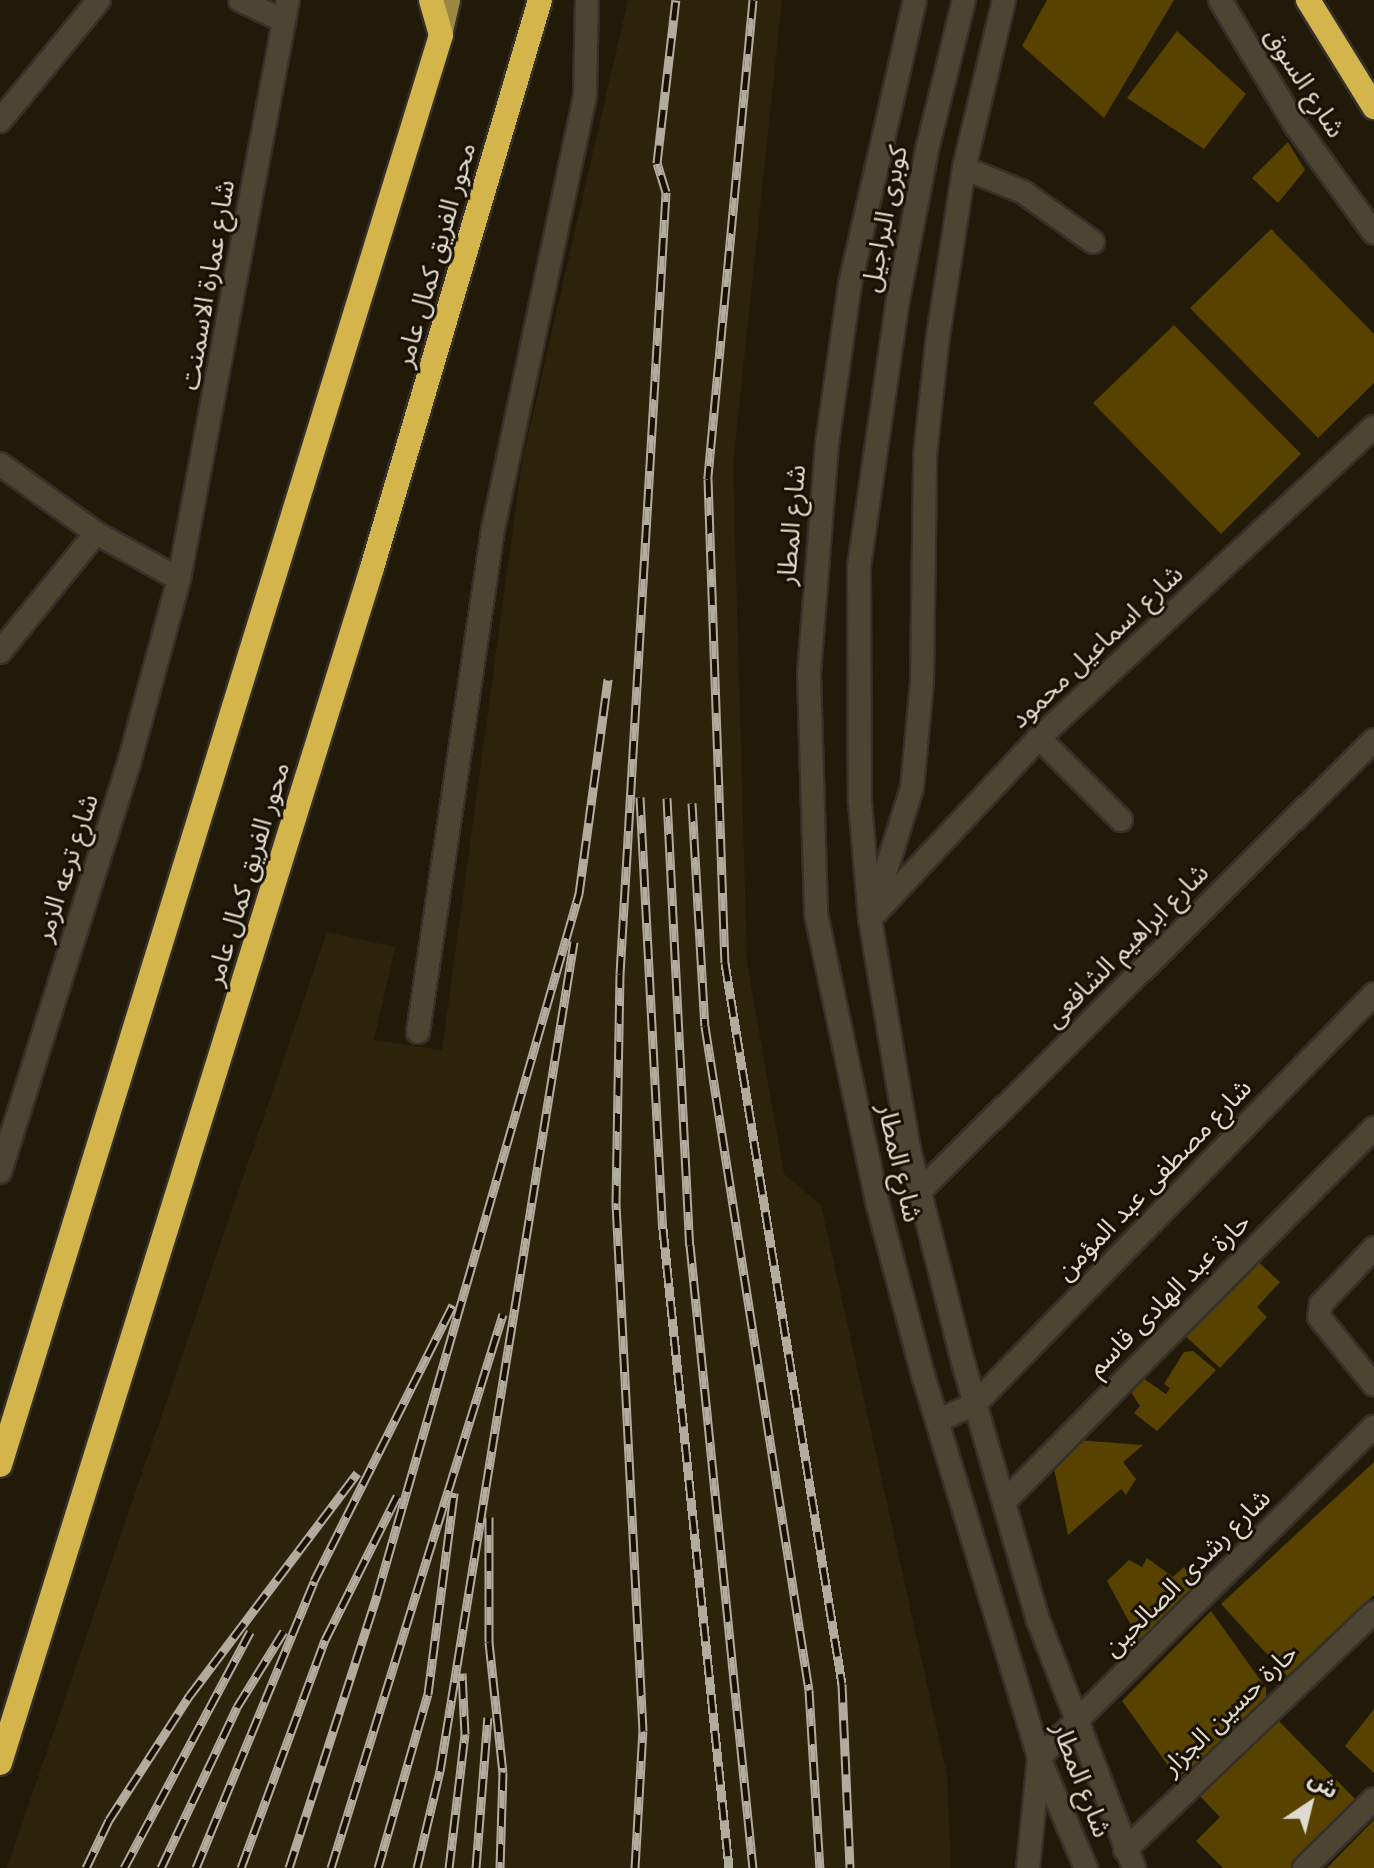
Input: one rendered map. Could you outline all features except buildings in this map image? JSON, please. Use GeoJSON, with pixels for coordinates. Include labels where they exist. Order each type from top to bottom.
{"type":"FeatureCollection","features":[{"type":"Feature","properties":{"kind":"highway"},"geometry":{"type":"LineString","coordinates":[[0,1465],[441,35],[431,0]]}},
{"type":"Feature","properties":{"kind":"highway","name":"محور الفريق كمال عامر"},"geometry":{"type":"LineString","coordinates":[[0,1763],[372,568],[540,0]]}},
{"type":"Feature","properties":{"kind":"highway"},"geometry":{"type":"LineString","coordinates":[[1308,0],[1374,107]]}},
{"type":"Feature","properties":{"kind":"main road"},"geometry":{"type":"LineString","coordinates":[[441,35],[449,0]]}},
{"type":"Feature","properties":{"kind":"street"},"geometry":{"type":"LineString","coordinates":[[0,121],[99,0]]}},
{"type":"Feature","properties":{"kind":"street"},"geometry":{"type":"LineString","coordinates":[[240,0],[286,11]]}},
{"type":"Feature","properties":{"kind":"street"},"geometry":{"type":"LineString","coordinates":[[418,1032],[493,529],[585,95],[587,0]]}},
{"type":"Feature","properties":{"kind":"street","name":"كوبرى البراجيل"},"geometry":{"type":"LineString","coordinates":[[827,444],[850,284],[915,0]]}},
{"type":"Feature","properties":{"kind":"street","name":"كوبرى البراجيل"},"geometry":{"type":"LineString","coordinates":[[874,452],[928,145],[964,0]]}},
{"type":"Feature","properties":{"kind":"street"},"geometry":{"type":"LineString","coordinates":[[870,919],[912,788],[922,682],[925,456],[964,168],[1004,0]]}},
{"type":"Feature","properties":{"kind":"street","name":"شارع السوق"},"geometry":{"type":"LineString","coordinates":[[1220,0],[1296,126],[1374,233]]}},
{"type":"Feature","properties":{"kind":"street","name":"شارع عمارة الاسمنت"},"geometry":{"type":"LineString","coordinates":[[179,579],[286,11]]}},
{"type":"Feature","properties":{"kind":"street"},"geometry":{"type":"LineString","coordinates":[[964,168],[1023,192],[1093,242]]}},
{"type":"Feature","properties":{"kind":"street","name":"شارع اسماعيل محمود"},"geometry":{"type":"LineString","coordinates":[[870,919],[1039,738],[1374,427]]}},
{"type":"Feature","properties":{"kind":"street","name":"شارع المطار"},"geometry":{"type":"LineString","coordinates":[[827,444],[809,674],[816,914],[878,1205],[937,1421],[1039,1758],[1086,1868]]}},
{"type":"Feature","properties":{"kind":"street","name":"شارع المطار"},"geometry":{"type":"LineString","coordinates":[[874,452],[859,566],[857,684],[870,919],[885,1030],[919,1192],[975,1404],[1038,1620],[1130,1859]]}},
{"type":"Feature","properties":{"kind":"street"},"geometry":{"type":"LineString","coordinates":[[0,464],[96,533],[179,579]]}},
{"type":"Feature","properties":{"kind":"street"},"geometry":{"type":"LineString","coordinates":[[0,652],[96,533]]}},
{"type":"Feature","properties":{"kind":"street","name":"شارع ترعه الزمر"},"geometry":{"type":"LineString","coordinates":[[0,1172],[129,763],[179,579]]}},
{"type":"Feature","properties":{"kind":"street"},"geometry":{"type":"LineString","coordinates":[[1039,738],[1121,820]]}},
{"type":"Feature","properties":{"kind":"street","name":"شارع ابراهيم الشافعى"},"geometry":{"type":"LineString","coordinates":[[919,1192],[1374,740]]}},
{"type":"Feature","properties":{"kind":"street","name":"شارع مصطفى عبد المؤمن"},"geometry":{"type":"LineString","coordinates":[[975,1404],[1374,994]]}},
{"type":"Feature","properties":{"kind":"street","name":"حارة عبد الهادى قاسم"},"geometry":{"type":"LineString","coordinates":[[1005,1501],[1374,1128]]}},
{"type":"Feature","properties":{"kind":"street"},"geometry":{"type":"LineString","coordinates":[[1374,1248],[1321,1304],[1319,1317],[1374,1385]]}},
{"type":"Feature","properties":{"kind":"street"},"geometry":{"type":"LineString","coordinates":[[937,1421],[975,1404]]}},
{"type":"Feature","properties":{"kind":"street","name":"شارع رشدى الصالحين"},"geometry":{"type":"LineString","coordinates":[[1039,1758],[1374,1427]]}},
{"type":"Feature","properties":{"kind":"street","name":"حارة حسين الجزار"},"geometry":{"type":"LineString","coordinates":[[1130,1859],[1374,1612]]}},
{"type":"Feature","properties":{"kind":"street"},"geometry":{"type":"LineString","coordinates":[[1028,1868],[1039,1758]]}},
{"type":"Feature","properties":{"kind":"street"},"geometry":{"type":"LineString","coordinates":[[1304,1868],[1374,1799]]}},
{"type":"Feature","properties":{"kind":"shaded area"},"geometry":{"type":"Polygon","coordinates":[[[628,0],[782,0],[733,464],[747,963],[784,1174],[821,1205],[947,1775],[951,1868],[7,1868],[327,932],[395,947],[374,1040],[442,1050],[522,462],[628,0]]]}},
{"type":"Feature","properties":{"kind":"railway"},"geometry":{"type":"LineString","coordinates":[[635,1868],[643,1731],[616,1203],[620,974],[666,192],[657,163],[676,0]]}},
{"type":"Feature","properties":{"kind":"railway"},"geometry":{"type":"LineString","coordinates":[[753,0],[708,479],[725,963],[842,1684],[850,1868]]}},
{"type":"Feature","properties":{"kind":"railway"},"geometry":{"type":"LineString","coordinates":[[289,1868],[377,1595],[579,894],[608,679]]}},
{"type":"Feature","properties":{"kind":"railway"},"geometry":{"type":"LineString","coordinates":[[640,797],[663,1229],[729,1868]]}},
{"type":"Feature","properties":{"kind":"railway"},"geometry":{"type":"LineString","coordinates":[[667,798],[690,1245],[753,1868]]}},
{"type":"Feature","properties":{"kind":"railway"},"geometry":{"type":"LineString","coordinates":[[692,803],[705,1026],[809,1690],[820,1868]]}},
{"type":"Feature","properties":{"kind":"railway"},"geometry":{"type":"LineString","coordinates":[[417,1868],[440,1771],[574,942]]}},
{"type":"Feature","properties":{"kind":"railway"},"geometry":{"type":"LineString","coordinates":[[196,1868],[314,1581],[453,1305]]}},
{"type":"Feature","properties":{"kind":"railway"},"geometry":{"type":"LineString","coordinates":[[331,1868],[503,1314]]}},
{"type":"Feature","properties":{"kind":"railway"},"geometry":{"type":"LineString","coordinates":[[86,1868],[109,1820],[190,1695],[357,1473]]}},
{"type":"Feature","properties":{"kind":"railway"},"geometry":{"type":"LineString","coordinates":[[378,1868],[428,1694],[454,1493]]}},
{"type":"Feature","properties":{"kind":"railway"},"geometry":{"type":"LineString","coordinates":[[241,1868],[325,1640],[397,1496]]}},
{"type":"Feature","properties":{"kind":"railway"},"geometry":{"type":"LineString","coordinates":[[489,1517],[489,1642],[503,1772],[500,1868]]}},
{"type":"Feature","properties":{"kind":"railway"},"geometry":{"type":"LineString","coordinates":[[161,1868],[237,1707],[284,1631]]}},
{"type":"Feature","properties":{"kind":"railway"},"geometry":{"type":"LineString","coordinates":[[124,1868],[250,1632]]}},
{"type":"Feature","properties":{"kind":"railway"},"geometry":{"type":"LineString","coordinates":[[449,1868],[465,1734],[462,1673]]}},
{"type":"Feature","properties":{"kind":"railway"},"geometry":{"type":"LineString","coordinates":[[476,1868],[488,1717]]}}]}
